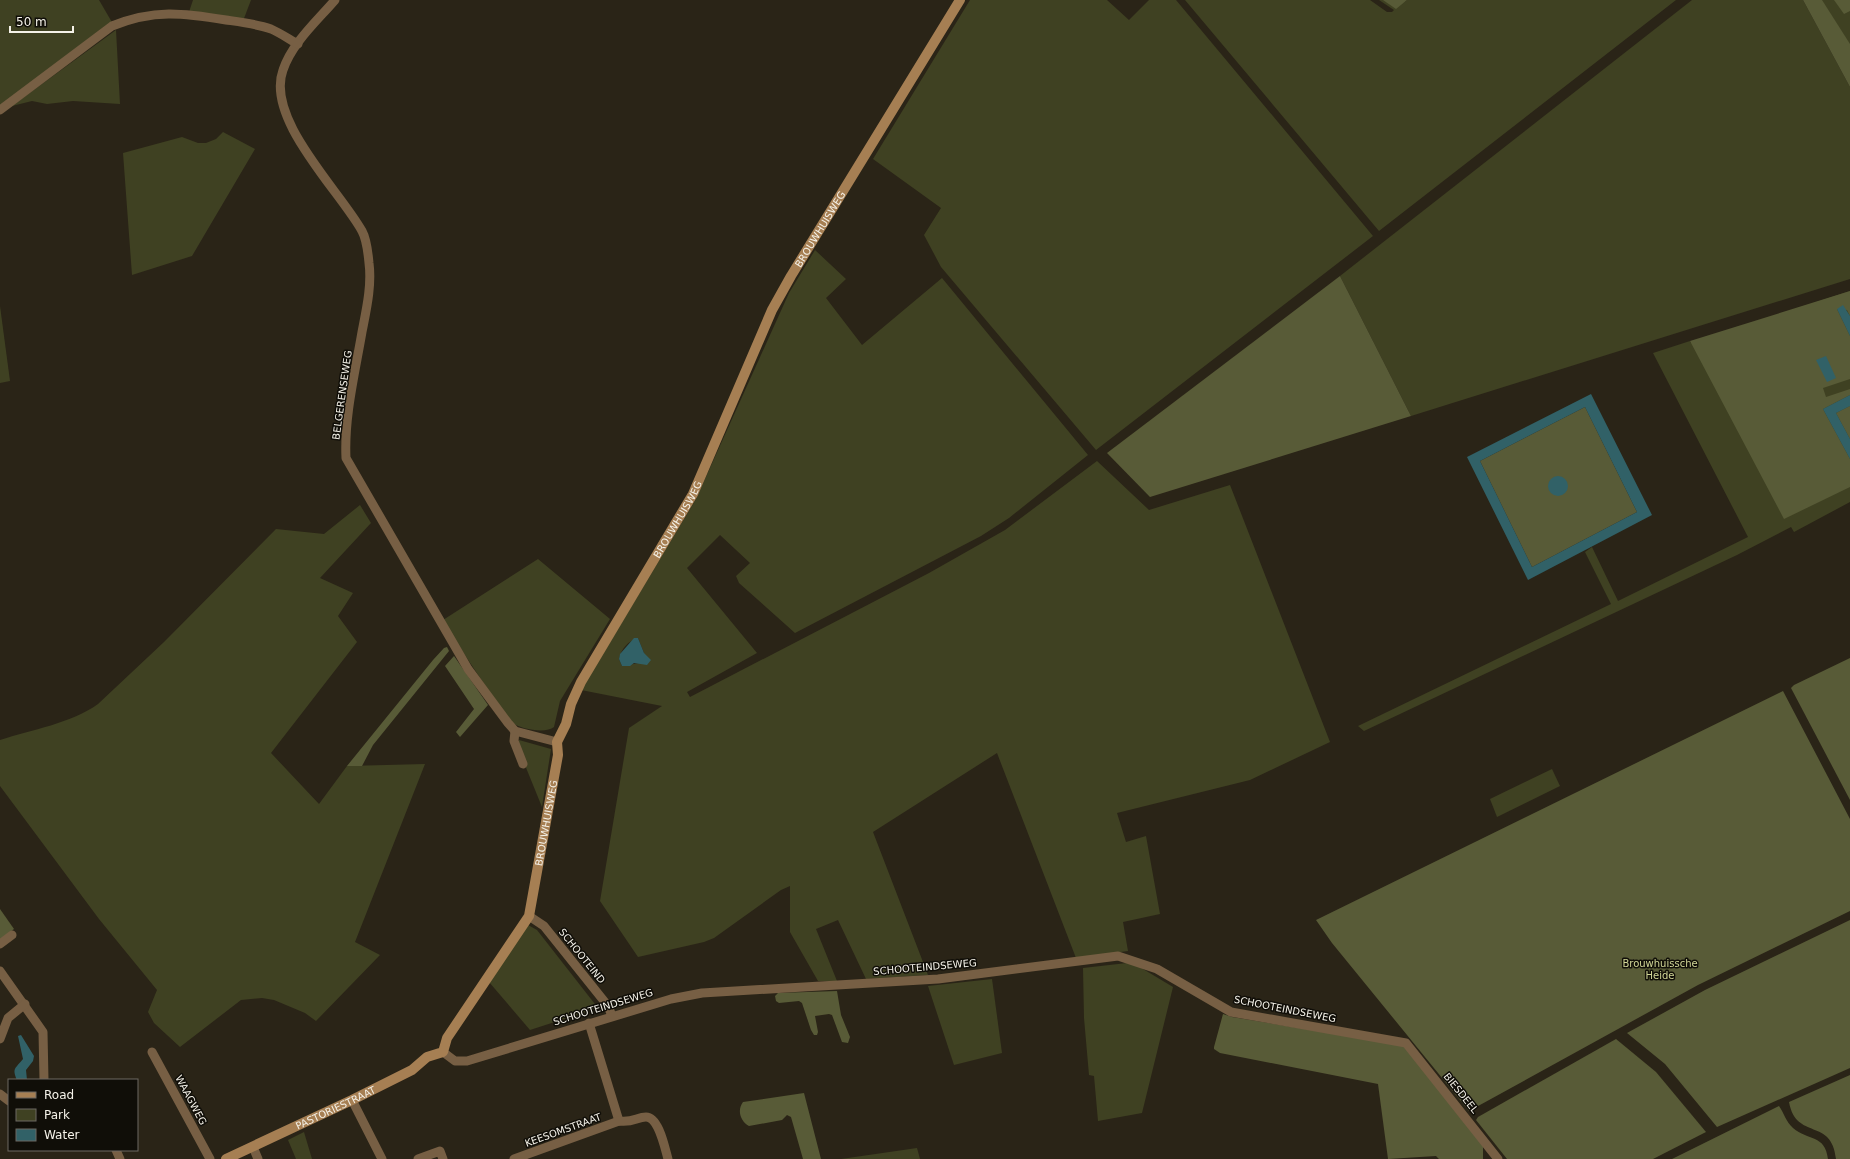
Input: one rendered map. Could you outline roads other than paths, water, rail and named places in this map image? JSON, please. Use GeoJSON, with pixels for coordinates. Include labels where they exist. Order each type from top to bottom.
{"type":"FeatureCollection","features":[{"type":"Feature","properties":{"kind":"street","name":"BELGERENSEWEG"},"geometry":{"type":"LineString","coordinates":[[335,0],[298,44],[282,71],[280,83],[281,97],[285,110],[299,140],[319,173],[354,218],[363,233],[370,266],[367,310],[354,378],[345,442],[346,458],[468,669],[515,731],[514,741],[523,764]]}},
{"type":"Feature","properties":{"kind":"street","name":"BROUWHUISWEG"},"geometry":{"type":"LineString","coordinates":[[443,1052],[447,1038],[529,916],[558,755],[557,742],[566,724],[571,704],[581,682],[693,494],[772,310],[807,247],[960,0]]}},
{"type":"Feature","properties":{"kind":"street"},"geometry":{"type":"LineString","coordinates":[[0,110],[112,26],[126,20],[168,13],[195,15],[239,22],[271,30],[298,44]]}},
{"type":"Feature","properties":{"kind":"street"},"geometry":{"type":"LineString","coordinates":[[515,731],[557,742]]}},
{"type":"Feature","properties":{"kind":"street","name":"SCHOOTEIND"},"geometry":{"type":"LineString","coordinates":[[529,916],[544,926],[608,1006],[612,1016]]}},
{"type":"Feature","properties":{"kind":"street"},"geometry":{"type":"LineString","coordinates":[[0,944],[12,935]]}},
{"type":"Feature","properties":{"kind":"street","name":"SCHOOTEINDSEWEG"},"geometry":{"type":"LineString","coordinates":[[443,1052],[456,1061],[466,1061],[671,998],[702,993],[938,979],[1118,956],[1157,969],[1231,1012],[1406,1043]]}},
{"type":"Feature","properties":{"kind":"street"},"geometry":{"type":"LineString","coordinates":[[0,971],[44,1032],[44,1079]]}},
{"type":"Feature","properties":{"kind":"street"},"geometry":{"type":"LineString","coordinates":[[0,1039],[8,1018],[25,1004]]}},
{"type":"Feature","properties":{"kind":"street"},"geometry":{"type":"LineString","coordinates":[[589,1023],[619,1122]]}},
{"type":"Feature","properties":{"kind":"street","name":"BIESDEEL"},"geometry":{"type":"LineString","coordinates":[[1406,1043],[1469,1121],[1490,1155],[1498,1159]]}},
{"type":"Feature","properties":{"kind":"street","name":"WAAGWEG"},"geometry":{"type":"LineString","coordinates":[[152,1052],[210,1159]]}},
{"type":"Feature","properties":{"kind":"street","name":"PASTORIESTRAAT"},"geometry":{"type":"LineString","coordinates":[[226,1159],[352,1100],[412,1070],[427,1057],[443,1052]]}},
{"type":"Feature","properties":{"kind":"street"},"geometry":{"type":"LineString","coordinates":[[352,1100],[382,1159]]}},
{"type":"Feature","properties":{"kind":"street","name":"KEESOMSTRAAT"},"geometry":{"type":"LineString","coordinates":[[514,1159],[619,1122],[629,1122],[646,1117],[652,1118],[657,1124],[668,1159]]}},
{"type":"Feature","properties":{"kind":"street"},"geometry":{"type":"LineString","coordinates":[[253,1147],[258,1159]]}},
{"type":"Feature","properties":{"kind":"street"},"geometry":{"type":"LineString","coordinates":[[418,1159],[440,1151],[443,1159]]}},
{"type":"Feature","properties":{"kind":"water"},"geometry":{"type":"Polygon","coordinates":[[[1843,305],[1850,316],[1850,336],[1837,309],[1843,305]]]}},
{"type":"Feature","properties":{"kind":"water"},"geometry":{"type":"Polygon","coordinates":[[[1826,356],[1836,378],[1827,382],[1816,360],[1826,356]]]}},
{"type":"Feature","properties":{"kind":"water"},"geometry":{"type":"Polygon","coordinates":[[[1591,394],[1652,515],[1528,580],[1467,457],[1591,394]],[[1585,407],[1480,461],[1532,567],[1637,512],[1585,407]]]}},
{"type":"Feature","properties":{"kind":"water"},"geometry":{"type":"Polygon","coordinates":[[[1850,395],[1850,406],[1836,413],[1850,439],[1850,459],[1823,409],[1850,395]]]}},
{"type":"Feature","properties":{"kind":"water"},"geometry":{"type":"Polygon","coordinates":[[[1558,476],[1565,479],[1568,486],[1565,493],[1558,496],[1551,493],[1548,486],[1551,479],[1558,476]]]}},
{"type":"Feature","properties":{"kind":"water"},"geometry":{"type":"Polygon","coordinates":[[[634,638],[638,638],[644,653],[651,660],[647,665],[634,663],[630,666],[622,666],[619,659],[620,654],[634,638]]]}},
{"type":"Feature","properties":{"kind":"water"},"geometry":{"type":"Polygon","coordinates":[[[21,1035],[34,1056],[33,1061],[26,1070],[27,1079],[17,1079],[15,1073],[15,1069],[23,1059],[18,1036],[21,1035]]]}},
{"type":"Feature","properties":{"kind":"park label","name":"Brouwhuissche Heide"},"geometry":{"type":"Point","coordinates":[1660,968]}}]}
